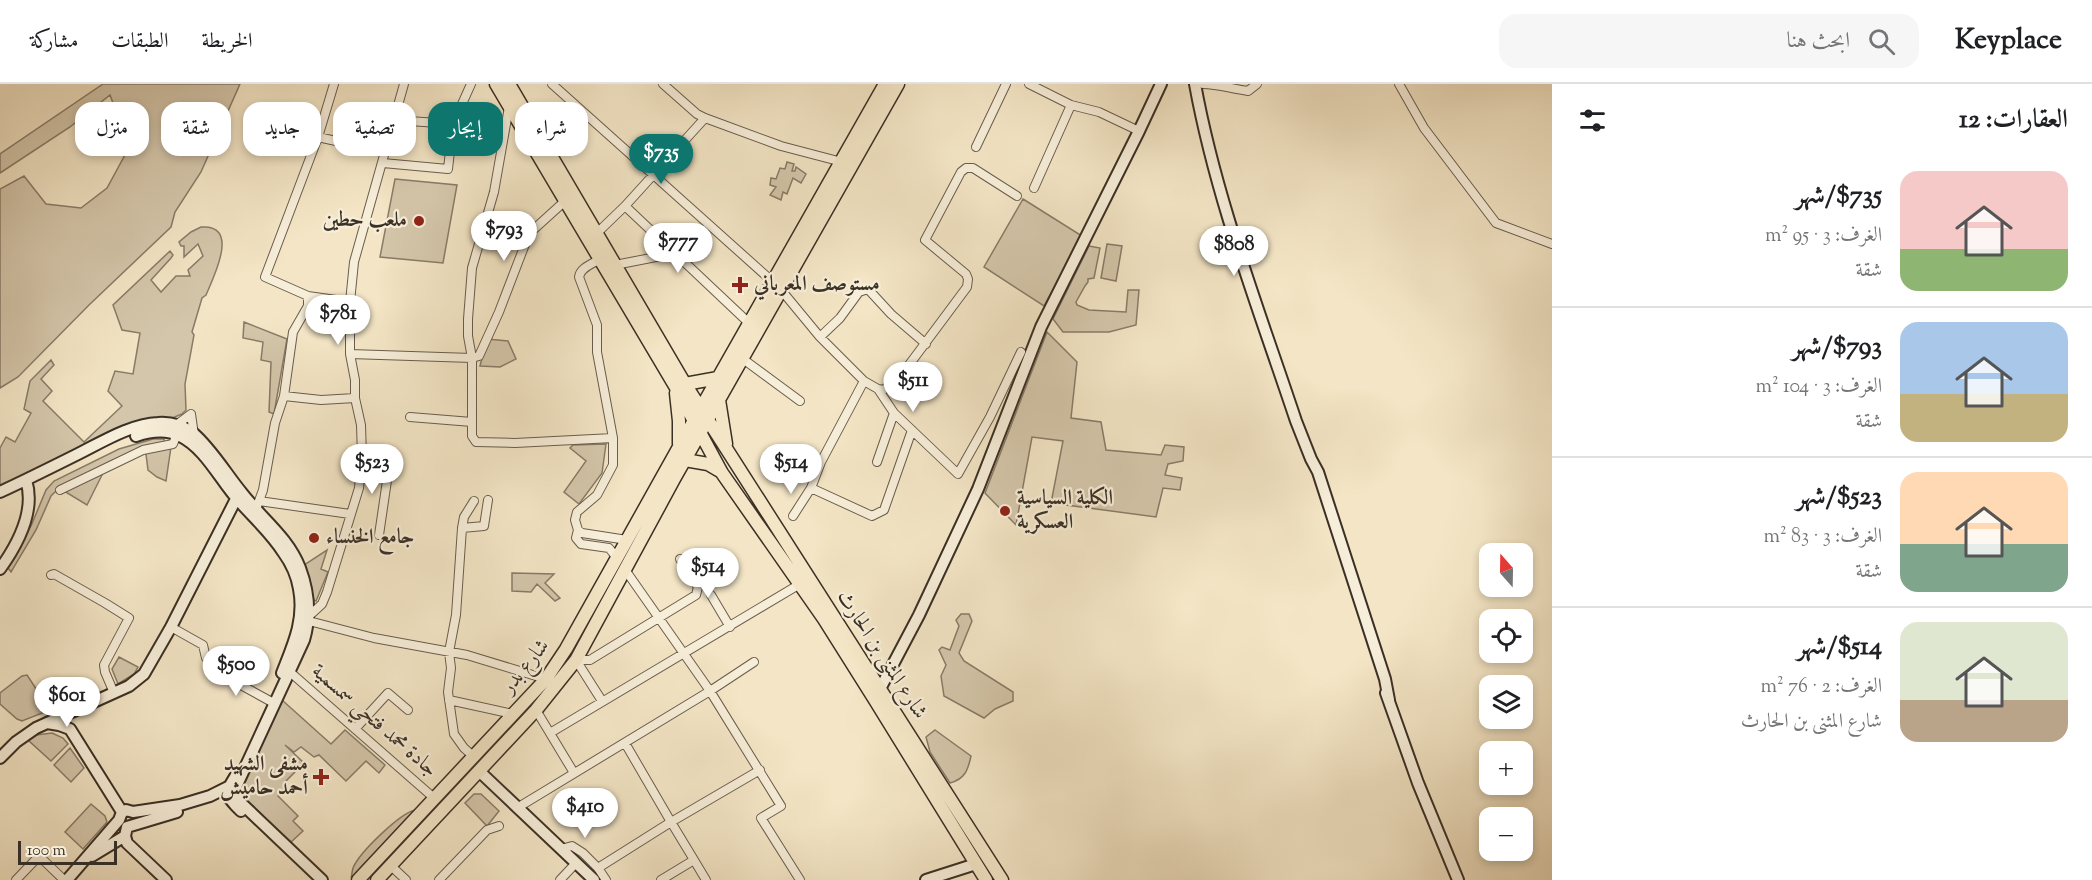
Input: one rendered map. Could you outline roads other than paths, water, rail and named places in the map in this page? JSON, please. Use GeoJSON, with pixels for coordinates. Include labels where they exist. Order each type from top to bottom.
{"type":"FeatureCollection","features":[{"type":"Feature","properties":{"kind":"main road"},"geometry":{"type":"LineString","coordinates":[[496,84],[600,259],[680,385]]}},
{"type":"Feature","properties":{"kind":"main road"},"geometry":{"type":"LineString","coordinates":[[509,84],[597,233],[680,385],[679,447]]}},
{"type":"Feature","properties":{"kind":"main road"},"geometry":{"type":"LineString","coordinates":[[705,415],[719,400],[743,359],[842,162],[885,84]]}},
{"type":"Feature","properties":{"kind":"main road"},"geometry":{"type":"LineString","coordinates":[[705,415],[718,378],[750,324],[778,287],[898,84]]}},
{"type":"Feature","properties":{"kind":"main road"},"geometry":{"type":"LineString","coordinates":[[880,689],[919,615],[978,489],[1041,327],[1161,84]]}},
{"type":"Feature","properties":{"kind":"main road"},"geometry":{"type":"LineString","coordinates":[[1195,84],[1203,130],[1218,183],[1296,421],[1318,472],[1385,679],[1389,699],[1418,783],[1458,880]]}},
{"type":"Feature","properties":{"kind":"main road"},"geometry":{"type":"LineString","coordinates":[[680,385],[718,378]]}},
{"type":"Feature","properties":{"kind":"main road","name":"شارع المثنى بن الحارث"},"geometry":{"type":"LineString","coordinates":[[680,385],[705,415],[1002,880]]}},
{"type":"Feature","properties":{"kind":"main road","name":"شارع المثنى بن الحارث"},"geometry":{"type":"LineString","coordinates":[[680,385],[700,434],[722,473],[801,584],[875,699],[986,880]]}},
{"type":"Feature","properties":{"kind":"main road"},"geometry":{"type":"LineString","coordinates":[[719,400],[727,451]]}},
{"type":"Feature","properties":{"kind":"main road","name":"شارع بدر"},"geometry":{"type":"LineString","coordinates":[[376,880],[536,710],[576,660],[626,571],[670,476],[679,447],[694,421],[705,415]]}},
{"type":"Feature","properties":{"kind":"main road","name":"شارع بدر"},"geometry":{"type":"LineString","coordinates":[[358,880],[546,679],[566,649],[627,540],[670,476],[685,460],[700,434],[705,415]]}},
{"type":"Feature","properties":{"kind":"main road"},"geometry":{"type":"LineString","coordinates":[[0,499],[27,484],[130,437],[154,431],[175,431],[192,438],[284,552],[295,574],[299,589],[301,609],[299,628],[238,771],[232,793]]}},
{"type":"Feature","properties":{"kind":"main road"},"geometry":{"type":"LineString","coordinates":[[685,460],[708,464],[722,473]]}},
{"type":"Feature","properties":{"kind":"main road"},"geometry":{"type":"LineString","coordinates":[[0,492],[27,484]]}},
{"type":"Feature","properties":{"kind":"main road"},"geometry":{"type":"LineString","coordinates":[[0,569],[23,530],[28,502],[27,484]]}},
{"type":"Feature","properties":{"kind":"main road"},"geometry":{"type":"LineString","coordinates":[[66,880],[126,822],[218,800],[232,793],[290,672],[304,640],[309,619],[306,588],[297,560],[281,535],[257,505],[240,497]]}},
{"type":"Feature","properties":{"kind":"main road"},"geometry":{"type":"LineString","coordinates":[[0,758],[22,738],[47,723],[114,693],[134,682],[147,670],[240,497]]}},
{"type":"Feature","properties":{"kind":"main road"},"geometry":{"type":"LineString","coordinates":[[70,729],[71,719],[77,709]]}},
{"type":"Feature","properties":{"kind":"main road"},"geometry":{"type":"LineString","coordinates":[[47,723],[59,724],[70,729],[126,822],[129,845],[166,880]]}},
{"type":"Feature","properties":{"kind":"main road"},"geometry":{"type":"LineString","coordinates":[[479,771],[594,880]]}},
{"type":"Feature","properties":{"kind":"main road"},"geometry":{"type":"LineString","coordinates":[[232,793],[315,880]]}},
{"type":"Feature","properties":{"kind":"main road"},"geometry":{"type":"LineString","coordinates":[[232,793],[322,880]]}},
{"type":"Feature","properties":{"kind":"main road"},"geometry":{"type":"LineString","coordinates":[[84,861],[126,822]]}},
{"type":"Feature","properties":{"kind":"main road"},"geometry":{"type":"LineString","coordinates":[[932,879],[976,864]]}},
{"type":"Feature","properties":{"kind":"street"},"geometry":{"type":"LineString","coordinates":[[321,127],[334,84]]}},
{"type":"Feature","properties":{"kind":"street"},"geometry":{"type":"LineString","coordinates":[[399,102],[404,84]]}},
{"type":"Feature","properties":{"kind":"street"},"geometry":{"type":"LineString","coordinates":[[463,102],[471,84]]}},
{"type":"Feature","properties":{"kind":"street"},"geometry":{"type":"LineString","coordinates":[[552,84],[778,287],[820,337],[864,381],[878,389],[883,390],[897,381],[969,283],[966,274],[925,240],[961,172],[966,168],[973,168],[1017,196]]}},
{"type":"Feature","properties":{"kind":"street"},"geometry":{"type":"LineString","coordinates":[[663,84],[697,114],[705,118],[781,146],[842,162]]}},
{"type":"Feature","properties":{"kind":"street"},"geometry":{"type":"LineString","coordinates":[[976,147],[1006,84]]}},
{"type":"Feature","properties":{"kind":"street"},"geometry":{"type":"LineString","coordinates":[[1029,84],[1071,105],[1099,112],[1139,131]]}},
{"type":"Feature","properties":{"kind":"street"},"geometry":{"type":"LineString","coordinates":[[1203,84],[1218,84],[1229,89],[1248,91],[1257,84]]}},
{"type":"Feature","properties":{"kind":"street"},"geometry":{"type":"LineString","coordinates":[[1399,84],[1424,128],[1496,223],[1552,244]]}},
{"type":"Feature","properties":{"kind":"street"},"geometry":{"type":"LineString","coordinates":[[1034,188],[1071,105]]}},
{"type":"Feature","properties":{"kind":"street"},"geometry":{"type":"LineString","coordinates":[[509,106],[494,192],[472,267],[468,319],[472,358],[472,436],[476,442],[515,443],[613,438]]}},
{"type":"Feature","properties":{"kind":"street"},"geometry":{"type":"LineString","coordinates":[[597,233],[625,206],[705,118]]}},
{"type":"Feature","properties":{"kind":"street"},"geometry":{"type":"LineString","coordinates":[[311,156],[265,277],[308,296],[350,302]]}},
{"type":"Feature","properties":{"kind":"street"},"geometry":{"type":"LineString","coordinates":[[385,156],[354,262],[350,302],[350,354],[361,425],[362,457],[359,488],[327,592],[322,604],[309,619],[374,639],[467,655],[546,679]]}},
{"type":"Feature","properties":{"kind":"street"},"geometry":{"type":"LineString","coordinates":[[382,163],[448,169],[449,156]]}},
{"type":"Feature","properties":{"kind":"street"},"geometry":{"type":"LineString","coordinates":[[350,354],[472,358],[479,356],[499,312],[527,239],[532,230],[565,201]]}},
{"type":"Feature","properties":{"kind":"street"},"geometry":{"type":"LineString","coordinates":[[625,206],[750,324]]}},
{"type":"Feature","properties":{"kind":"street"},"geometry":{"type":"LineString","coordinates":[[615,265],[661,256],[672,250]]}},
{"type":"Feature","properties":{"kind":"street"},"geometry":{"type":"LineString","coordinates":[[600,259],[583,269],[579,277],[597,326],[597,352],[613,438],[613,465],[597,495],[577,512],[576,538],[581,544],[609,548],[617,558]]}},
{"type":"Feature","properties":{"kind":"street"},"geometry":{"type":"LineString","coordinates":[[820,337],[840,318],[859,292],[868,289],[891,314],[926,344]]}},
{"type":"Feature","properties":{"kind":"street"},"geometry":{"type":"LineString","coordinates":[[308,296],[308,306],[293,332],[284,396],[275,423],[257,505],[350,514]]}},
{"type":"Feature","properties":{"kind":"street"},"geometry":{"type":"LineString","coordinates":[[878,389],[894,412],[958,474],[990,417],[1021,351]]}},
{"type":"Feature","properties":{"kind":"street"},"geometry":{"type":"LineString","coordinates":[[743,359],[800,401]]}},
{"type":"Feature","properties":{"kind":"street"},"geometry":{"type":"LineString","coordinates":[[792,516],[811,488],[821,462],[864,381]]}},
{"type":"Feature","properties":{"kind":"street"},"geometry":{"type":"LineString","coordinates":[[284,396],[321,400],[355,398]]}},
{"type":"Feature","properties":{"kind":"street"},"geometry":{"type":"LineString","coordinates":[[877,462],[894,412]]}},
{"type":"Feature","properties":{"kind":"street"},"geometry":{"type":"LineString","coordinates":[[60,490],[143,450],[173,444],[175,431],[191,414],[192,438]]}},
{"type":"Feature","properties":{"kind":"street"},"geometry":{"type":"LineString","coordinates":[[410,417],[472,422]]}},
{"type":"Feature","properties":{"kind":"street"},"geometry":{"type":"LineString","coordinates":[[811,488],[872,516],[884,510],[912,430]]}},
{"type":"Feature","properties":{"kind":"street"},"geometry":{"type":"LineString","coordinates":[[362,457],[383,459],[387,461],[389,467],[379,535]]}},
{"type":"Feature","properties":{"kind":"street"},"geometry":{"type":"LineString","coordinates":[[462,528],[484,526],[488,500]]}},
{"type":"Feature","properties":{"kind":"street"},"geometry":{"type":"LineString","coordinates":[[473,756],[454,734],[448,686],[451,668],[449,652],[456,615],[462,528],[464,517],[474,501]]}},
{"type":"Feature","properties":{"kind":"street"},"geometry":{"type":"LineString","coordinates":[[578,530],[582,533],[627,540]]}},
{"type":"Feature","properties":{"kind":"street"},"geometry":{"type":"LineString","coordinates":[[576,660],[590,660],[696,595],[698,587],[680,559]]}},
{"type":"Feature","properties":{"kind":"street"},"geometry":{"type":"LineString","coordinates":[[626,571],[710,691],[781,806],[761,818],[800,880]]}},
{"type":"Feature","properties":{"kind":"street"},"geometry":{"type":"LineString","coordinates":[[51,575],[54,574],[129,618],[104,665],[114,693]]}},
{"type":"Feature","properties":{"kind":"street"},"geometry":{"type":"LineString","coordinates":[[550,733],[801,584]]}},
{"type":"Feature","properties":{"kind":"street"},"geometry":{"type":"LineString","coordinates":[[711,595],[730,627]]}},
{"type":"Feature","properties":{"kind":"street"},"geometry":{"type":"LineString","coordinates":[[171,627],[203,645],[206,658],[227,670],[231,680],[270,700]]}},
{"type":"Feature","properties":{"kind":"street"},"geometry":{"type":"LineString","coordinates":[[576,660],[602,701]]}},
{"type":"Feature","properties":{"kind":"street"},"geometry":{"type":"LineString","coordinates":[[517,808],[754,662]]}},
{"type":"Feature","properties":{"kind":"street","name":"جادة محمد فتحي سمسمية"},"geometry":{"type":"LineString","coordinates":[[290,672],[434,798]]}},
{"type":"Feature","properties":{"kind":"street"},"geometry":{"type":"LineString","coordinates":[[355,729],[388,693],[408,710]]}},
{"type":"Feature","properties":{"kind":"street"},"geometry":{"type":"LineString","coordinates":[[449,700],[513,714]]}},
{"type":"Feature","properties":{"kind":"street"},"geometry":{"type":"LineString","coordinates":[[536,710],[574,773]]}},
{"type":"Feature","properties":{"kind":"street"},"geometry":{"type":"LineString","coordinates":[[625,743],[706,880]]}},
{"type":"Feature","properties":{"kind":"street"},"geometry":{"type":"LineString","coordinates":[[598,868],[759,770]]}},
{"type":"Feature","properties":{"kind":"street"},"geometry":{"type":"LineString","coordinates":[[439,880],[487,830],[500,826]]}},
{"type":"Feature","properties":{"kind":"street"},"geometry":{"type":"LineString","coordinates":[[561,849],[572,846],[583,853],[606,880]]}},
{"type":"Feature","properties":{"kind":"street"},"geometry":{"type":"LineString","coordinates":[[16,880],[39,856],[66,880]]}},
{"type":"Feature","properties":{"kind":"street"},"geometry":{"type":"LineString","coordinates":[[661,880],[694,860]]}},
{"type":"Feature","properties":{"kind":"street"},"geometry":{"type":"LineString","coordinates":[[560,880],[576,863]]}},
{"type":"Feature","properties":{"kind":"street"},"geometry":{"type":"LineString","coordinates":[[390,865],[406,880]]}},
{"type":"Feature","properties":{"kind":"place","name":"ملعب حطين"},"geometry":{"type":"Point","coordinates":[419,221]}},
{"type":"Feature","properties":{"kind":"place","name":"مستوصف المعرباني"},"geometry":{"type":"Point","coordinates":[740,285]}},
{"type":"Feature","properties":{"kind":"place","name":"الكلية السياسية العسكرية"},"geometry":{"type":"Point","coordinates":[1005,511]}},
{"type":"Feature","properties":{"kind":"place","name":"جامع الخنساء"},"geometry":{"type":"Point","coordinates":[314,538]}},
{"type":"Feature","properties":{"kind":"place","name":"مشفى الشهيد أحمد حاميش"},"geometry":{"type":"Point","coordinates":[321,777]}}]}
